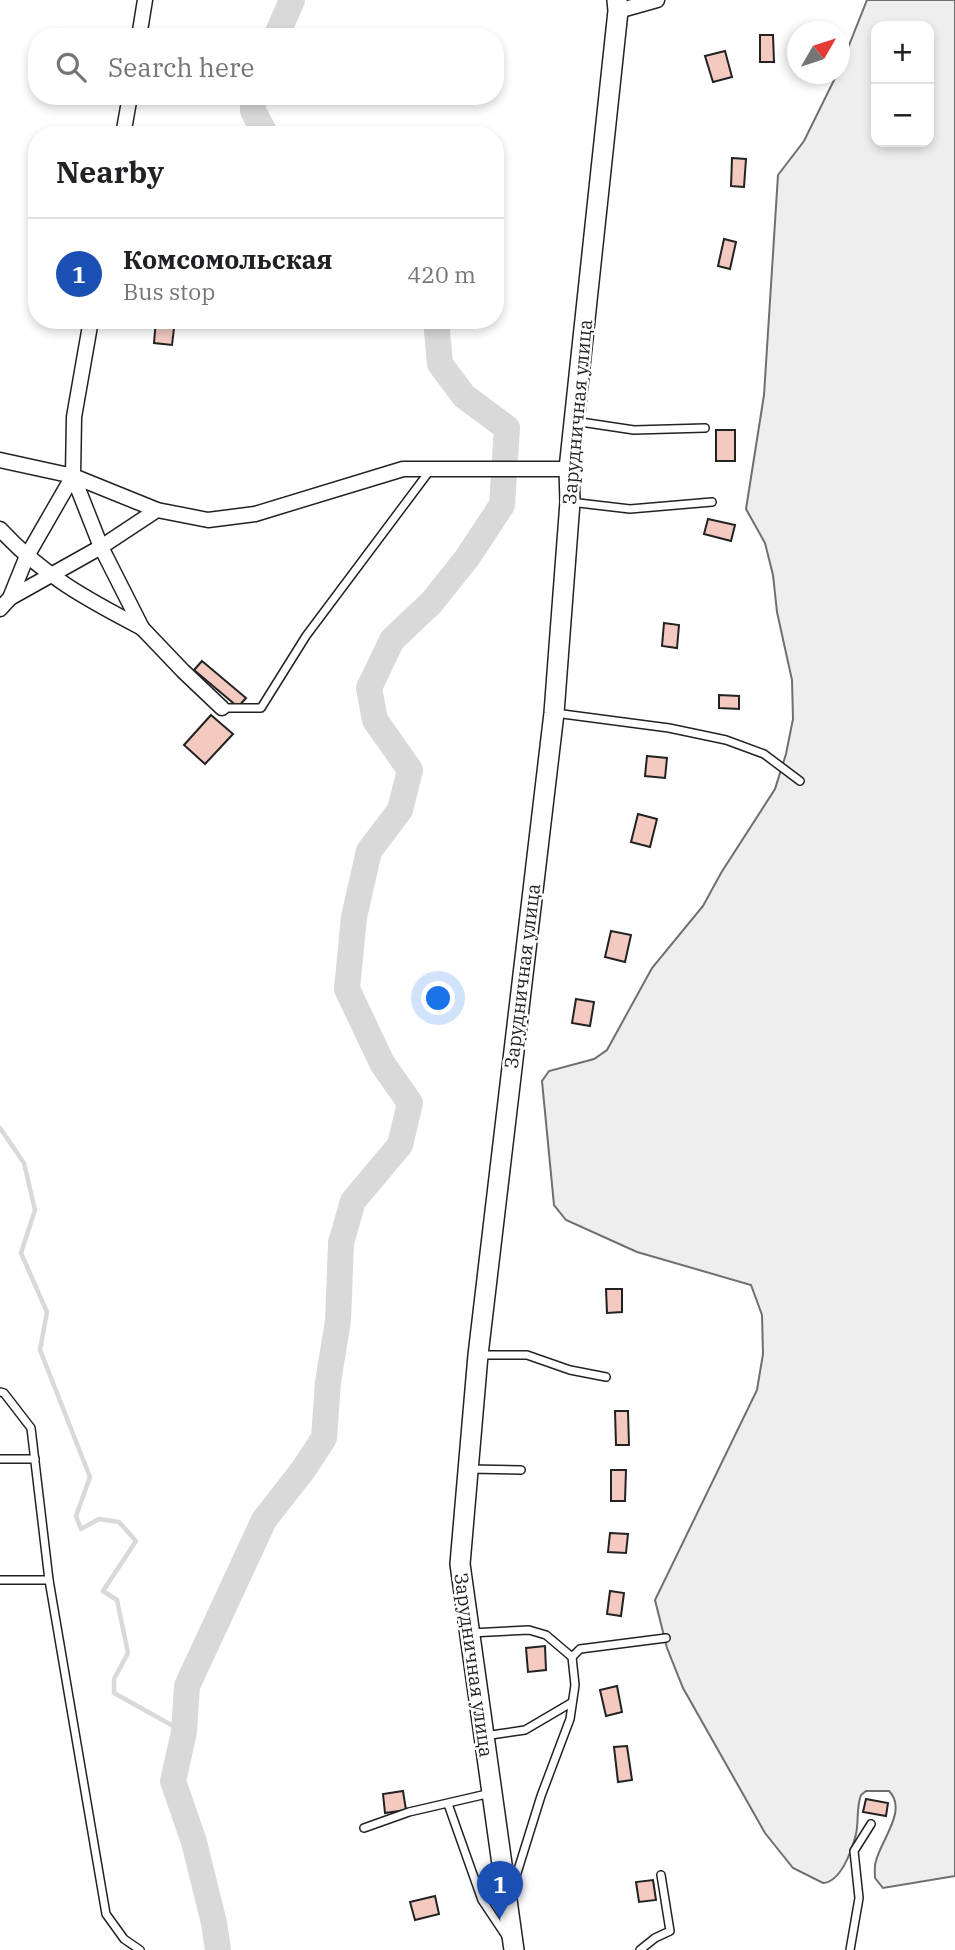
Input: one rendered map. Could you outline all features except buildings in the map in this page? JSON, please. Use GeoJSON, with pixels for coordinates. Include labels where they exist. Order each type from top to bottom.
{"type":"FeatureCollection","features":[{"type":"Feature","properties":{"kind":"street"},"geometry":{"type":"LineString","coordinates":[[140,28],[145,0]]}},
{"type":"Feature","properties":{"kind":"street"},"geometry":{"type":"LineString","coordinates":[[617,6],[657,0]]}},
{"type":"Feature","properties":{"kind":"street","name":"Зарудничная улица"},"geometry":{"type":"LineString","coordinates":[[513,1948],[460,1564],[478,1355],[554,713],[570,502],[569,468],[617,6]]}},
{"type":"Feature","properties":{"kind":"street"},"geometry":{"type":"LineString","coordinates":[[125,126],[128,105]]}},
{"type":"Feature","properties":{"kind":"street"},"geometry":{"type":"LineString","coordinates":[[89,329],[74,417],[73,476],[101,547],[142,628]]}},
{"type":"Feature","properties":{"kind":"street"},"geometry":{"type":"LineString","coordinates":[[0,460],[73,476],[157,510],[208,520],[254,514],[403,469],[569,468]]}},
{"type":"Feature","properties":{"kind":"street"},"geometry":{"type":"LineString","coordinates":[[5,604],[27,556],[73,476]]}},
{"type":"Feature","properties":{"kind":"street"},"geometry":{"type":"LineString","coordinates":[[5,604],[157,510]]}},
{"type":"Feature","properties":{"kind":"street"},"geometry":{"type":"LineString","coordinates":[[0,529],[50,576],[142,628],[222,708]]}},
{"type":"Feature","properties":{"kind":"lane"},"geometry":{"type":"LineString","coordinates":[[574,420],[634,430],[705,428]]}},
{"type":"Feature","properties":{"kind":"lane"},"geometry":{"type":"LineString","coordinates":[[222,708],[261,708],[306,636],[431,469]]}},
{"type":"Feature","properties":{"kind":"lane"},"geometry":{"type":"LineString","coordinates":[[570,502],[630,509],[712,502]]}},
{"type":"Feature","properties":{"kind":"lane"},"geometry":{"type":"LineString","coordinates":[[554,713],[669,728],[726,740],[764,754],[800,781]]}},
{"type":"Feature","properties":{"kind":"lane"},"geometry":{"type":"LineString","coordinates":[[478,1355],[527,1355],[569,1370],[606,1377]]}},
{"type":"Feature","properties":{"kind":"lane"},"geometry":{"type":"LineString","coordinates":[[0,1392],[4,1393],[31,1428],[49,1580],[106,1914],[124,1938],[140,1950]]}},
{"type":"Feature","properties":{"kind":"lane"},"geometry":{"type":"LineString","coordinates":[[0,1459],[35,1459]]}},
{"type":"Feature","properties":{"kind":"lane"},"geometry":{"type":"LineString","coordinates":[[468,1469],[521,1470]]}},
{"type":"Feature","properties":{"kind":"lane"},"geometry":{"type":"LineString","coordinates":[[0,1580],[49,1580]]}},
{"type":"Feature","properties":{"kind":"lane"},"geometry":{"type":"LineString","coordinates":[[470,1633],[529,1630],[547,1635],[572,1657],[575,1685],[570,1720],[541,1796],[507,1905]]}},
{"type":"Feature","properties":{"kind":"lane"},"geometry":{"type":"LineString","coordinates":[[572,1657],[580,1650],[666,1638]]}},
{"type":"Feature","properties":{"kind":"lane"},"geometry":{"type":"LineString","coordinates":[[484,1736],[525,1730],[571,1703]]}},
{"type":"Feature","properties":{"kind":"lane"},"geometry":{"type":"LineString","coordinates":[[364,1828],[409,1812],[491,1793]]}},
{"type":"Feature","properties":{"kind":"lane"},"geometry":{"type":"LineString","coordinates":[[448,1804],[482,1900],[513,1948]]}},
{"type":"Feature","properties":{"kind":"lane"},"geometry":{"type":"LineString","coordinates":[[850,1950],[859,1898],[854,1851],[871,1824]]}},
{"type":"Feature","properties":{"kind":"lane"},"geometry":{"type":"LineString","coordinates":[[640,1950],[655,1938],[670,1931],[662,1875]]}},
{"type":"Feature","properties":{"kind":"shaded area"},"geometry":{"type":"Polygon","coordinates":[[[867,0],[955,0],[955,1876],[883,1888],[875,1878],[875,1863],[895,1816],[896,1807],[889,1791],[866,1791],[861,1795],[854,1841],[845,1864],[835,1877],[823,1883],[793,1868],[765,1833],[683,1688],[667,1648],[655,1600],[757,1390],[763,1354],[762,1315],[751,1285],[637,1252],[566,1220],[554,1205],[542,1081],[549,1071],[594,1059],[607,1050],[652,968],[703,906],[775,789],[786,754],[793,719],[792,680],[765,543],[746,509],[764,395],[778,175],[804,141],[832,84],[850,84],[850,43],[867,0]]]}},
{"type":"Feature","properties":{"kind":"waterway"},"geometry":{"type":"LineString","coordinates":[[280,28],[292,0]]}},
{"type":"Feature","properties":{"kind":"waterway"},"geometry":{"type":"LineString","coordinates":[[253,105],[253,111],[261,126]]}},
{"type":"Feature","properties":{"kind":"waterway"},"geometry":{"type":"LineString","coordinates":[[218,1950],[194,1842],[173,1781],[184,1732],[187,1686],[264,1520],[324,1438],[328,1382],[338,1321],[341,1243],[353,1201],[400,1145],[410,1103],[382,1063],[347,989],[354,917],[369,851],[400,810],[410,770],[375,720],[369,688],[392,640],[432,602],[467,558],[502,505],[507,428],[464,396],[440,364],[437,329]]}},
{"type":"Feature","properties":{"kind":"waterway"},"geometry":{"type":"LineString","coordinates":[[0,1128],[24,1163],[35,1210],[21,1253],[47,1312],[40,1350],[90,1477],[76,1516],[81,1529],[99,1519],[119,1522],[136,1541],[103,1591],[117,1600],[128,1653],[114,1679],[114,1693],[184,1732]]}},
{"type":"Feature","properties":{"kind":"place","name":"Комсомольская"},"geometry":{"type":"Point","coordinates":[500,1919]}}]}
